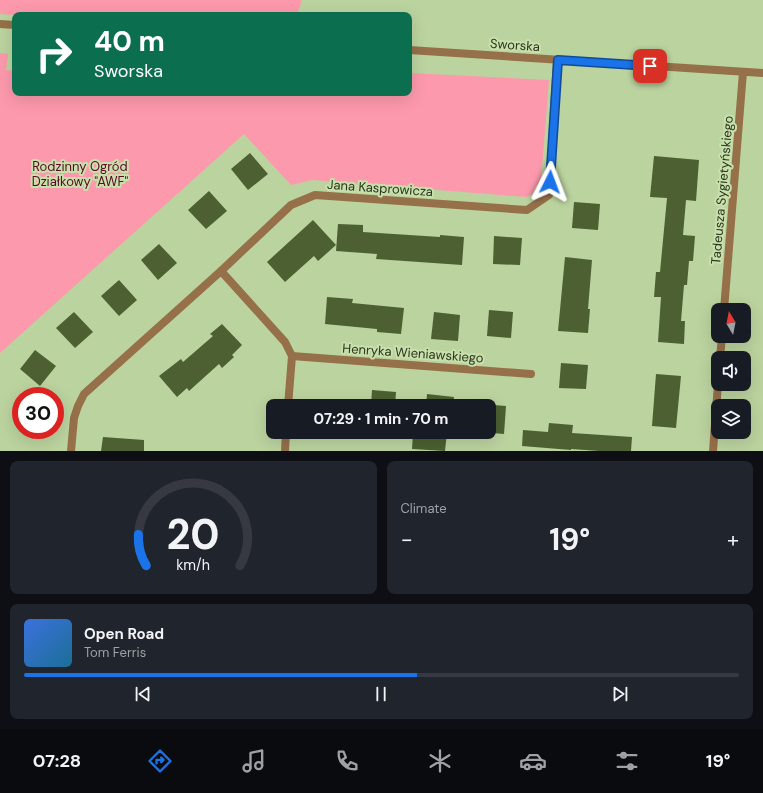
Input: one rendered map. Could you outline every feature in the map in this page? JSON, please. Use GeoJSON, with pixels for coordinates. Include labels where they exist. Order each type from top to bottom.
{"type":"FeatureCollection","features":[{"type":"Feature","properties":{"kind":"street"},"geometry":{"type":"LineString","coordinates":[[0,24],[12,25]]}},
{"type":"Feature","properties":{"kind":"street","name":"Sworska"},"geometry":{"type":"LineString","coordinates":[[412,50],[763,73]]}},
{"type":"Feature","properties":{"kind":"street","name":"Jana Kasprowicza"},"geometry":{"type":"LineString","coordinates":[[71,451],[74,418],[84,394],[221,271],[291,205],[315,195],[527,210],[549,195],[558,60]]}},
{"type":"Feature","properties":{"kind":"street","name":"Tadeusza Sygietyńskiego"},"geometry":{"type":"LineString","coordinates":[[725,303],[743,72]]}},
{"type":"Feature","properties":{"kind":"street"},"geometry":{"type":"LineString","coordinates":[[221,271],[285,342],[292,356],[289,399]]}},
{"type":"Feature","properties":{"kind":"street","name":"Henryka Wieniawskiego"},"geometry":{"type":"LineString","coordinates":[[292,356],[531,374]]}},
{"type":"Feature","properties":{"kind":"street"},"geometry":{"type":"LineString","coordinates":[[713,451],[717,391]]}},
{"type":"Feature","properties":{"kind":"street"},"geometry":{"type":"LineString","coordinates":[[285,451],[286,439]]}},
{"type":"Feature","properties":{"kind":"green space"},"geometry":{"type":"Polygon","coordinates":[[[0,0],[302,0],[298,12],[12,12],[12,15],[0,14],[0,0]]]}},
{"type":"Feature","properties":{"kind":"green space","name":"Rodzinny Ogród Działkowy \"AWF\""},"geometry":{"type":"Polygon","coordinates":[[[0,53],[8,54],[6,70],[12,71],[12,96],[412,96],[412,73],[549,80],[541,181],[533,193],[527,197],[312,180],[291,185],[244,134],[0,353],[0,53]]]}},
{"type":"Feature","properties":{"kind":"building"},"geometry":{"type":"Polygon","coordinates":[[[250,153],[268,174],[248,190],[231,169],[250,153]]]}},
{"type":"Feature","properties":{"kind":"building"},"geometry":{"type":"Polygon","coordinates":[[[654,156],[699,160],[696,201],[686,200],[683,235],[695,236],[693,261],[689,261],[687,285],[684,285],[681,321],[685,321],[684,344],[658,342],[661,297],[654,297],[656,272],[660,272],[667,198],[650,197],[654,156]]]}},
{"type":"Feature","properties":{"kind":"building"},"geometry":{"type":"Polygon","coordinates":[[[209,191],[227,211],[206,229],[188,210],[209,191]]]}},
{"type":"Feature","properties":{"kind":"building"},"geometry":{"type":"Polygon","coordinates":[[[574,202],[600,204],[598,230],[572,228],[574,202]]]}},
{"type":"Feature","properties":{"kind":"building"},"geometry":{"type":"Polygon","coordinates":[[[313,220],[336,245],[318,261],[314,256],[285,282],[267,262],[313,220]]]}},
{"type":"Feature","properties":{"kind":"building"},"geometry":{"type":"Polygon","coordinates":[[[338,224],[363,225],[363,232],[464,237],[462,265],[376,259],[377,254],[336,251],[338,224]]]}},
{"type":"Feature","properties":{"kind":"building"},"geometry":{"type":"Polygon","coordinates":[[[494,236],[522,238],[520,265],[493,264],[494,236]]]}},
{"type":"Feature","properties":{"kind":"building"},"geometry":{"type":"Polygon","coordinates":[[[159,244],[177,263],[158,280],[141,260],[159,244]]]}},
{"type":"Feature","properties":{"kind":"building"},"geometry":{"type":"Polygon","coordinates":[[[565,257],[592,260],[588,309],[590,309],[588,333],[558,331],[565,257]]]}},
{"type":"Feature","properties":{"kind":"building"},"geometry":{"type":"Polygon","coordinates":[[[119,280],[137,300],[119,316],[101,296],[119,280]]]}},
{"type":"Feature","properties":{"kind":"building"},"geometry":{"type":"Polygon","coordinates":[[[327,297],[353,299],[352,303],[404,308],[401,334],[377,332],[377,329],[325,324],[327,297]]]}},
{"type":"Feature","properties":{"kind":"building"},"geometry":{"type":"Polygon","coordinates":[[[489,310],[513,312],[511,338],[487,336],[489,310]]]}},
{"type":"Feature","properties":{"kind":"building"},"geometry":{"type":"Polygon","coordinates":[[[74,312],[93,332],[75,348],[56,328],[74,312]]]}},
{"type":"Feature","properties":{"kind":"building"},"geometry":{"type":"Polygon","coordinates":[[[434,312],[460,315],[458,341],[431,339],[434,312]]]}},
{"type":"Feature","properties":{"kind":"building"},"geometry":{"type":"Polygon","coordinates":[[[222,324],[242,345],[232,355],[234,357],[222,368],[219,364],[189,391],[187,388],[177,397],[159,376],[181,359],[183,362],[213,336],[210,334],[222,324]]]}},
{"type":"Feature","properties":{"kind":"building"},"geometry":{"type":"Polygon","coordinates":[[[35,350],[56,366],[40,386],[20,369],[35,350]]]}},
{"type":"Feature","properties":{"kind":"building"},"geometry":{"type":"Polygon","coordinates":[[[561,363],[588,365],[586,389],[559,388],[561,363]]]}},
{"type":"Feature","properties":{"kind":"building"},"geometry":{"type":"Polygon","coordinates":[[[656,374],[681,376],[676,428],[652,426],[656,374]]]}},
{"type":"Feature","properties":{"kind":"building"},"geometry":{"type":"Polygon","coordinates":[[[372,390],[396,392],[396,399],[371,399],[372,390]]]}},
{"type":"Feature","properties":{"kind":"building"},"geometry":{"type":"Polygon","coordinates":[[[427,394],[454,397],[454,399],[427,399],[427,394]]]}},
{"type":"Feature","properties":{"kind":"building"},"geometry":{"type":"Polygon","coordinates":[[[496,405],[506,406],[504,434],[496,433],[496,405]]]}},
{"type":"Feature","properties":{"kind":"building"},"geometry":{"type":"Polygon","coordinates":[[[549,423],[573,425],[572,433],[632,437],[631,451],[571,450],[522,446],[523,430],[548,432],[549,423]]]}},
{"type":"Feature","properties":{"kind":"building"},"geometry":{"type":"Polygon","coordinates":[[[103,437],[144,440],[144,451],[101,451],[103,437]]]}},
{"type":"Feature","properties":{"kind":"building"},"geometry":{"type":"Polygon","coordinates":[[[413,439],[446,439],[445,451],[412,449],[413,439]]]}},
{"type":"Feature","properties":{"kind":"route"},"geometry":{"type":"LineString","coordinates":[[550,182],[558,60],[650,66]]}}]}
